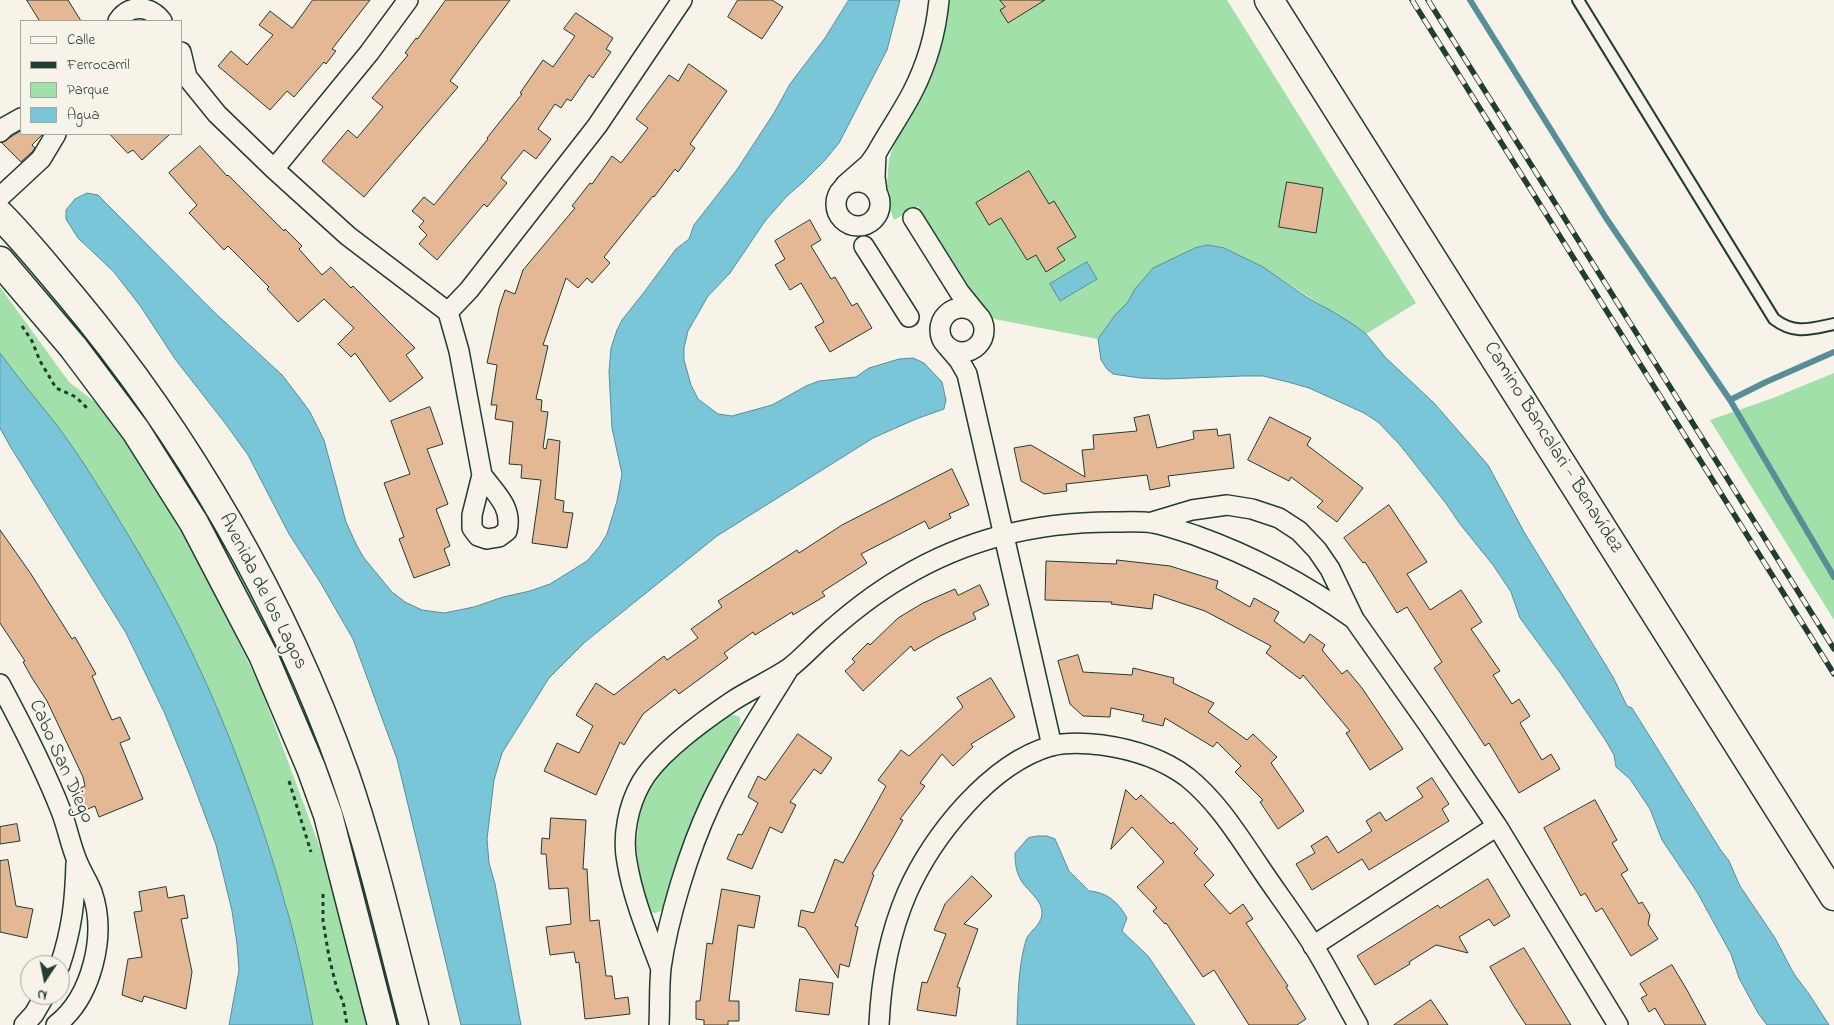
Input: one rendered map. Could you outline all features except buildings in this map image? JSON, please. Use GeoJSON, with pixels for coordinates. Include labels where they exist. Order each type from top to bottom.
{"type":"FeatureCollection","features":[{"type":"Feature","properties":{"kind":"street"},"geometry":{"type":"LineString","coordinates":[[274,169],[369,53],[408,0]]}},
{"type":"Feature","properties":{"kind":"street"},"geometry":{"type":"LineString","coordinates":[[448,312],[469,290],[597,126],[682,0]]}},
{"type":"Feature","properties":{"kind":"street"},"geometry":{"type":"LineString","coordinates":[[909,317],[864,246],[850,232],[837,213],[835,206],[838,192],[869,164],[912,93],[926,61],[937,23],[939,0]]}},
{"type":"Feature","properties":{"kind":"street","name":"Camino Bancalari - Benavídez"},"geometry":{"type":"LineString","coordinates":[[1269,0],[1834,896]]}},
{"type":"Feature","properties":{"kind":"street"},"geometry":{"type":"LineString","coordinates":[[119,13],[134,9],[152,13]]}},
{"type":"Feature","properties":{"kind":"street"},"geometry":{"type":"LineString","coordinates":[[182,59],[184,74],[218,114],[274,169],[348,236],[448,312],[459,351],[482,475]]}},
{"type":"Feature","properties":{"kind":"street"},"geometry":{"type":"LineString","coordinates":[[0,132],[5,126],[20,118]]}},
{"type":"Feature","properties":{"kind":"street"},"geometry":{"type":"LineString","coordinates":[[0,197],[41,160],[55,135]]}},
{"type":"Feature","properties":{"kind":"street"},"geometry":{"type":"LineString","coordinates":[[841,219],[852,226],[865,225],[879,212],[880,205],[875,177],[876,154]]}},
{"type":"Feature","properties":{"kind":"street"},"geometry":{"type":"LineString","coordinates":[[843,186],[848,183],[861,181],[868,183],[877,192]]}},
{"type":"Feature","properties":{"kind":"street","name":"Avenida de los Lagos"},"geometry":{"type":"LineString","coordinates":[[0,215],[20,235],[105,337],[170,429],[236,537],[273,605],[314,696],[345,776],[367,849],[414,1025]]}},
{"type":"Feature","properties":{"kind":"street"},"geometry":{"type":"LineString","coordinates":[[913,218],[957,302],[979,316],[984,329],[971,367],[969,382]]}},
{"type":"Feature","properties":{"kind":"street"},"geometry":{"type":"LineString","coordinates":[[864,246],[863,239],[870,222]]}},
{"type":"Feature","properties":{"kind":"street","name":"Avenida de los Lagos"},"geometry":{"type":"LineString","coordinates":[[0,262],[73,347],[136,431],[194,524],[263,655],[311,768],[328,815],[382,1025]]}},
{"type":"Feature","properties":{"kind":"street"},"geometry":{"type":"LineString","coordinates":[[957,302],[944,319],[940,333],[947,346],[968,374],[1052,746]]}},
{"type":"Feature","properties":{"kind":"street"},"geometry":{"type":"LineString","coordinates":[[947,346],[952,350],[965,352],[977,347],[981,342]]}},
{"type":"Feature","properties":{"kind":"street"},"geometry":{"type":"LineString","coordinates":[[661,969],[636,899],[626,860],[626,832],[631,808],[641,782],[660,759],[700,724],[733,701],[789,668],[825,636],[901,578],[931,562],[975,543],[1058,524],[1151,522],[1192,510],[1227,505],[1252,509],[1278,518],[1299,532],[1317,550],[1330,569],[1354,619],[1497,826],[1618,1025]]}},
{"type":"Feature","properties":{"kind":"street"},"geometry":{"type":"LineString","coordinates":[[1151,522],[1215,542],[1263,563],[1324,598],[1354,619]]}},
{"type":"Feature","properties":{"kind":"street"},"geometry":{"type":"LineString","coordinates":[[659,1025],[661,969],[670,924],[696,840],[711,804],[744,742],[789,668]]}},
{"type":"Feature","properties":{"kind":"street","name":"Cabo San Diego"},"geometry":{"type":"LineString","coordinates":[[0,684],[38,756],[61,812],[76,860],[92,893],[98,922],[97,952],[90,976],[72,1008],[56,1025]]}},
{"type":"Feature","properties":{"kind":"street"},"geometry":{"type":"LineString","coordinates":[[879,1025],[880,997],[898,917],[911,886],[927,856],[950,822],[972,798],[997,776],[1027,756],[1052,746],[1084,743],[1117,747],[1159,760],[1186,776],[1207,795],[1232,827],[1313,946],[1358,1025]]}},
{"type":"Feature","properties":{"kind":"street"},"geometry":{"type":"LineString","coordinates":[[1313,946],[1497,826]]}},
{"type":"Feature","properties":{"kind":"street","name":"Cabo San Diego"},"geometry":{"type":"LineString","coordinates":[[64,955],[68,943],[75,904],[76,860]]}},
{"type":"Feature","properties":{"kind":"street"},"geometry":{"type":"LineString","coordinates":[[24,1025],[39,1005]]}},
{"type":"Feature","properties":{"kind":"lane"},"geometry":{"type":"LineString","coordinates":[[1578,0],[1774,319],[1785,328],[1807,330],[1834,324]]}},
{"type":"Feature","properties":{"kind":"path"},"geometry":{"type":"LineString","coordinates":[[17,320],[32,341],[40,361],[56,388],[76,397],[93,416]]}},
{"type":"Feature","properties":{"kind":"path"},"geometry":{"type":"LineString","coordinates":[[286,774],[312,854]]}},
{"type":"Feature","properties":{"kind":"path"},"geometry":{"type":"LineString","coordinates":[[327,898],[324,889],[322,901],[323,921],[329,957],[337,989],[343,1001],[347,1025]]}},
{"type":"Feature","properties":{"kind":"path"},"geometry":{"type":"LineString","coordinates":[[343,1001],[349,999]]}},
{"type":"Feature","properties":{"kind":"green space"},"geometry":{"type":"Polygon","coordinates":[[[945,0],[1227,0],[1416,303],[1366,334],[1263,267],[1224,248],[1208,245],[1195,248],[1153,268],[1098,339],[989,318],[918,206],[894,220],[888,197],[889,159],[945,0]]]}},
{"type":"Feature","properties":{"kind":"green space"},"geometry":{"type":"Polygon","coordinates":[[[0,226],[82,324],[217,521],[304,697],[357,851],[403,1025],[391,1025],[322,778],[75,335],[39,281],[0,235],[0,226]]]}},
{"type":"Feature","properties":{"kind":"green space"},"geometry":{"type":"Polygon","coordinates":[[[0,287],[69,382],[100,406],[129,447],[182,533],[225,615],[260,686],[323,856],[368,1025],[313,1025],[286,904],[265,836],[200,669],[170,609],[131,540],[57,425],[21,382],[0,353],[0,287]]]}},
{"type":"Feature","properties":{"kind":"green space"},"geometry":{"type":"Polygon","coordinates":[[[1834,373],[1834,620],[1710,420],[1773,398],[1834,373]]]}},
{"type":"Feature","properties":{"kind":"green space"},"geometry":{"type":"Polygon","coordinates":[[[734,715],[740,717],[740,726],[695,817],[665,909],[656,913],[648,912],[644,902],[636,845],[639,819],[645,797],[656,776],[722,717],[734,715]]]}},
{"type":"Feature","properties":{"kind":"water"},"geometry":{"type":"Polygon","coordinates":[[[849,0],[900,0],[887,50],[839,143],[825,160],[787,196],[765,221],[730,273],[708,296],[688,331],[684,348],[684,360],[691,385],[698,399],[718,414],[732,416],[772,405],[819,381],[856,377],[869,368],[899,359],[913,358],[924,363],[942,382],[946,400],[944,409],[873,438],[717,536],[585,642],[549,678],[502,753],[494,780],[487,839],[489,863],[495,884],[521,1025],[461,1025],[397,759],[353,639],[289,534],[248,455],[175,359],[141,307],[114,272],[78,238],[66,219],[66,210],[75,199],[87,193],[98,195],[213,311],[282,375],[310,412],[324,440],[346,522],[357,546],[364,558],[392,592],[405,602],[422,610],[444,613],[474,607],[550,584],[587,561],[599,547],[607,534],[617,501],[622,474],[612,428],[609,372],[611,348],[617,330],[622,320],[676,249],[689,239],[694,225],[736,171],[774,113],[790,84],[825,38],[849,0]]]}},
{"type":"Feature","properties":{"kind":"water"},"geometry":{"type":"Polygon","coordinates":[[[1208,245],[1224,248],[1263,267],[1366,334],[1386,358],[1434,403],[1488,465],[1524,532],[1613,677],[1627,706],[1632,708],[1729,861],[1740,886],[1775,938],[1794,974],[1829,1025],[1767,1025],[1758,1013],[1739,978],[1731,954],[1697,892],[1662,840],[1650,809],[1630,779],[1616,767],[1614,755],[1606,741],[1561,674],[1520,618],[1511,592],[1445,502],[1400,445],[1378,422],[1364,413],[1309,388],[1263,376],[1140,378],[1113,374],[1107,369],[1101,360],[1098,339],[1115,315],[1128,302],[1135,289],[1153,268],[1195,248],[1208,245]]]}},
{"type":"Feature","properties":{"kind":"water"},"geometry":{"type":"Polygon","coordinates":[[[1087,262],[1097,279],[1060,301],[1050,284],[1087,262]]]}},
{"type":"Feature","properties":{"kind":"water"},"geometry":{"type":"Polygon","coordinates":[[[0,353],[56,424],[94,480],[155,581],[200,670],[239,762],[271,856],[293,933],[313,1025],[229,1025],[239,970],[232,911],[216,845],[165,714],[126,633],[0,428],[0,353]]]}},
{"type":"Feature","properties":{"kind":"water"},"geometry":{"type":"Polygon","coordinates":[[[1047,836],[1055,839],[1069,871],[1089,891],[1107,896],[1120,908],[1127,918],[1122,931],[1148,956],[1195,1025],[1017,1025],[1023,950],[1026,940],[1040,922],[1042,909],[1018,875],[1015,853],[1028,838],[1047,836]]]}},
{"type":"Feature","properties":{"kind":"waterway"},"geometry":{"type":"LineString","coordinates":[[1470,0],[1606,218],[1730,400],[1834,577]]}},
{"type":"Feature","properties":{"kind":"waterway"},"geometry":{"type":"LineString","coordinates":[[1730,400],[1834,352]]}},
{"type":"Feature","properties":{"kind":"railway"},"geometry":{"type":"LineString","coordinates":[[1412,0],[1834,674]]}},
{"type":"Feature","properties":{"kind":"railway"},"geometry":{"type":"LineString","coordinates":[[1428,0],[1834,649]]}}]}
